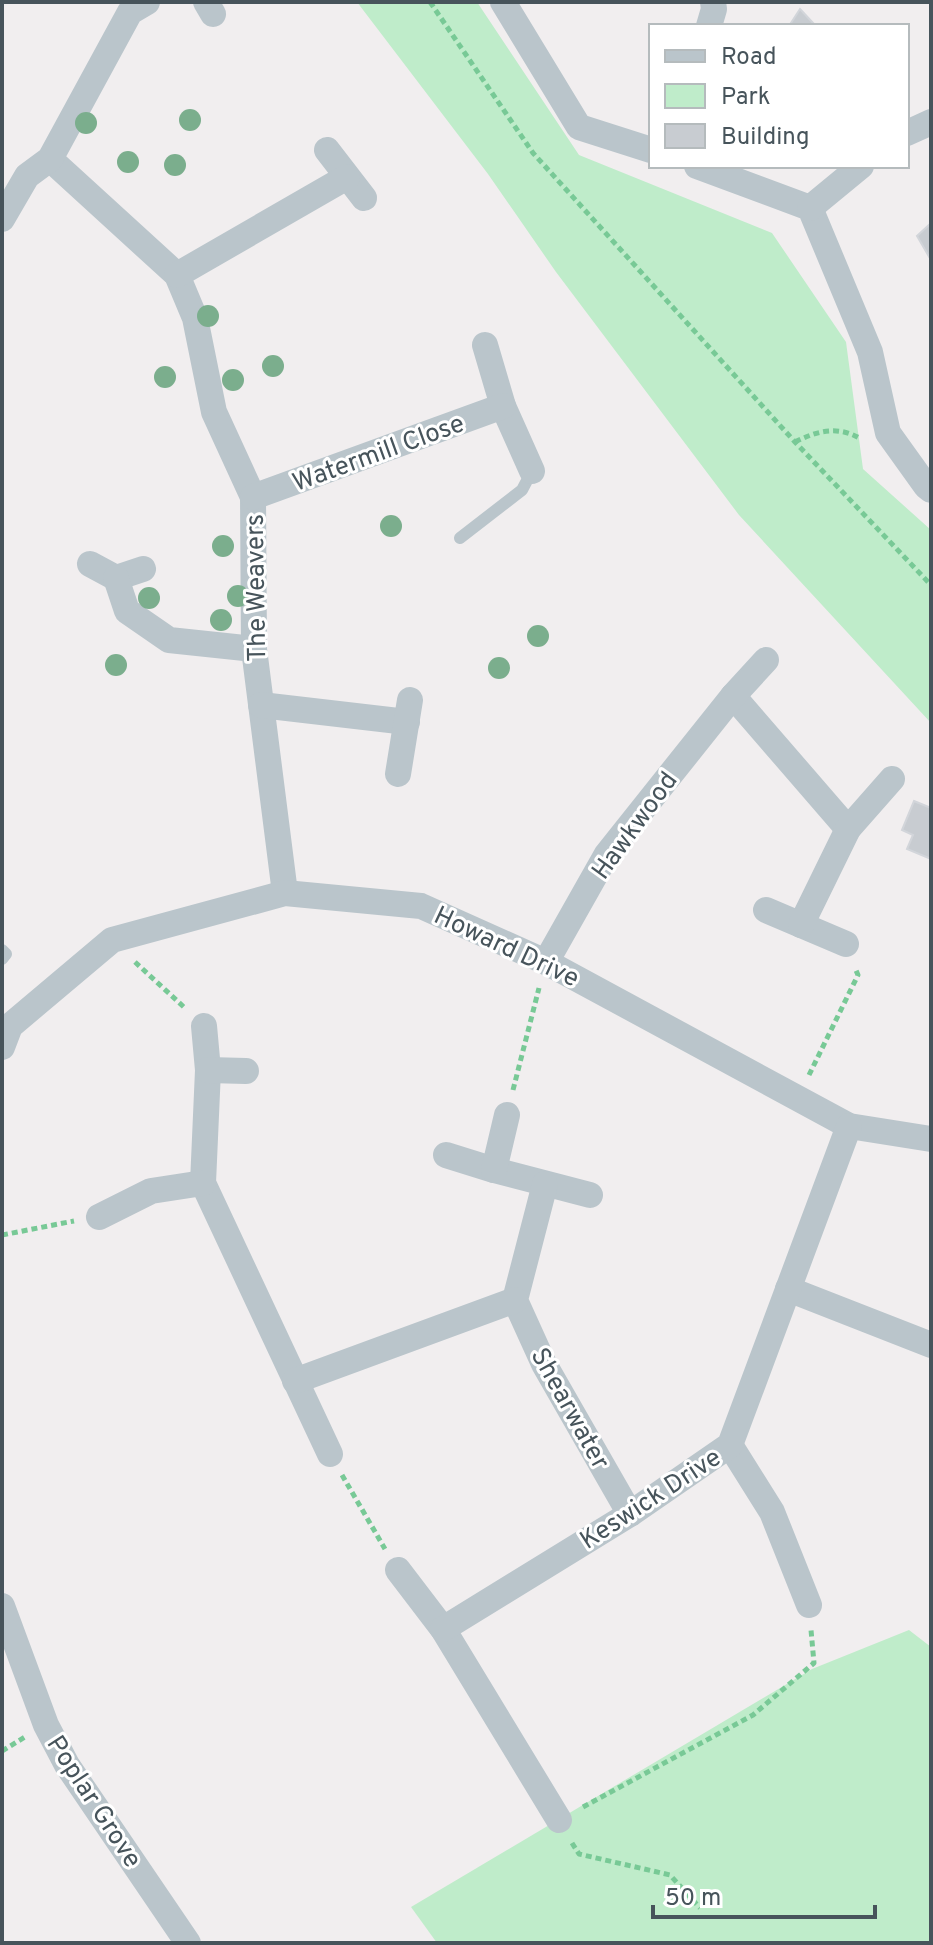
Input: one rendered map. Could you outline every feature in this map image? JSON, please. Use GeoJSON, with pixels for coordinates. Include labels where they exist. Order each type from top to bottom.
{"type":"FeatureCollection","features":[{"type":"Feature","properties":{"kind":"street"},"geometry":{"type":"LineString","coordinates":[[2,219],[27,176],[50,159],[130,12],[147,2]]}},
{"type":"Feature","properties":{"kind":"street"},"geometry":{"type":"LineString","coordinates":[[503,2],[579,127],[649,149]]}},
{"type":"Feature","properties":{"kind":"street"},"geometry":{"type":"LineString","coordinates":[[710,24],[713,2]]}},
{"type":"Feature","properties":{"kind":"street"},"geometry":{"type":"LineString","coordinates":[[909,132],[931,122]]}},
{"type":"Feature","properties":{"kind":"street"},"geometry":{"type":"LineString","coordinates":[[327,150],[364,198]]}},
{"type":"Feature","properties":{"kind":"street","name":"The Weavers"},"geometry":{"type":"LineString","coordinates":[[50,159],[177,275],[195,318],[214,412],[253,497],[254,649],[285,893]]}},
{"type":"Feature","properties":{"kind":"street"},"geometry":{"type":"LineString","coordinates":[[702,168],[810,208],[870,352],[888,433],[931,490]]}},
{"type":"Feature","properties":{"kind":"street"},"geometry":{"type":"LineString","coordinates":[[810,208],[859,168]]}},
{"type":"Feature","properties":{"kind":"street"},"geometry":{"type":"LineString","coordinates":[[177,275],[347,177]]}},
{"type":"Feature","properties":{"kind":"street"},"geometry":{"type":"LineString","coordinates":[[485,345],[503,406],[532,471]]}},
{"type":"Feature","properties":{"kind":"street","name":"Watermill Close"},"geometry":{"type":"LineString","coordinates":[[253,497],[503,406]]}},
{"type":"Feature","properties":{"kind":"street"},"geometry":{"type":"LineString","coordinates":[[90,564],[116,578],[127,611],[169,640],[254,649]]}},
{"type":"Feature","properties":{"kind":"street"},"geometry":{"type":"LineString","coordinates":[[116,578],[143,569]]}},
{"type":"Feature","properties":{"kind":"street","name":"Hawkwood"},"geometry":{"type":"LineString","coordinates":[[546,962],[607,854],[733,696],[766,660]]}},
{"type":"Feature","properties":{"kind":"street"},"geometry":{"type":"LineString","coordinates":[[733,696],[848,829]]}},
{"type":"Feature","properties":{"kind":"street"},"geometry":{"type":"LineString","coordinates":[[261,705],[408,711],[398,774]]}},
{"type":"Feature","properties":{"kind":"street"},"geometry":{"type":"LineString","coordinates":[[801,925],[848,829],[892,779]]}},
{"type":"Feature","properties":{"kind":"street","name":"Howard Drive"},"geometry":{"type":"LineString","coordinates":[[2,1047],[10,1026],[112,940],[285,893],[421,906],[546,962],[849,1126],[931,1139]]}},
{"type":"Feature","properties":{"kind":"street"},"geometry":{"type":"LineString","coordinates":[[766,910],[846,944]]}},
{"type":"Feature","properties":{"kind":"street"},"geometry":{"type":"LineString","coordinates":[[204,1026],[208,1070],[203,1183],[330,1454]]}},
{"type":"Feature","properties":{"kind":"street"},"geometry":{"type":"LineString","coordinates":[[208,1070],[246,1071]]}},
{"type":"Feature","properties":{"kind":"street"},"geometry":{"type":"LineString","coordinates":[[494,1170],[507,1115]]}},
{"type":"Feature","properties":{"kind":"street","name":"Keswick Drive"},"geometry":{"type":"LineString","coordinates":[[443,1629],[630,1514],[730,1445],[849,1126]]}},
{"type":"Feature","properties":{"kind":"street"},"geometry":{"type":"LineString","coordinates":[[446,1155],[590,1195]]}},
{"type":"Feature","properties":{"kind":"street"},"geometry":{"type":"LineString","coordinates":[[99,1217],[151,1191],[203,1183]]}},
{"type":"Feature","properties":{"kind":"street"},"geometry":{"type":"LineString","coordinates":[[295,1381],[515,1300],[545,1184]]}},
{"type":"Feature","properties":{"kind":"street"},"geometry":{"type":"LineString","coordinates":[[788,1289],[931,1345]]}},
{"type":"Feature","properties":{"kind":"street","name":"Shearwater"},"geometry":{"type":"LineString","coordinates":[[515,1300],[544,1364],[630,1514]]}},
{"type":"Feature","properties":{"kind":"street"},"geometry":{"type":"LineString","coordinates":[[730,1445],[772,1512],[809,1605]]}},
{"type":"Feature","properties":{"kind":"street"},"geometry":{"type":"LineString","coordinates":[[398,1570],[443,1629],[559,1820]]}},
{"type":"Feature","properties":{"kind":"street","name":"Poplar Grove"},"geometry":{"type":"LineString","coordinates":[[2,1606],[46,1725],[67,1765],[188,1943]]}},
{"type":"Feature","properties":{"kind":"lane"},"geometry":{"type":"LineString","coordinates":[[460,538],[522,490],[532,471]]}},
{"type":"Feature","properties":{"kind":"lane"},"geometry":{"type":"LineString","coordinates":[[2,950],[6,954],[2,959]]}},
{"type":"Feature","properties":{"kind":"path"},"geometry":{"type":"LineString","coordinates":[[430,2],[533,153],[795,442],[931,585]]}},
{"type":"Feature","properties":{"kind":"path"},"geometry":{"type":"LineString","coordinates":[[795,442],[819,431],[849,432],[862,439]]}},
{"type":"Feature","properties":{"kind":"path"},"geometry":{"type":"LineString","coordinates":[[112,940],[204,1026]]}},
{"type":"Feature","properties":{"kind":"path"},"geometry":{"type":"LineString","coordinates":[[798,1097],[858,975],[846,944]]}},
{"type":"Feature","properties":{"kind":"path"},"geometry":{"type":"LineString","coordinates":[[507,1115],[546,962]]}},
{"type":"Feature","properties":{"kind":"path"},"geometry":{"type":"LineString","coordinates":[[2,1235],[99,1217]]}},
{"type":"Feature","properties":{"kind":"path"},"geometry":{"type":"LineString","coordinates":[[330,1454],[398,1570]]}},
{"type":"Feature","properties":{"kind":"path"},"geometry":{"type":"LineString","coordinates":[[700,1908],[670,1875],[579,1854],[559,1820],[753,1715],[814,1663],[809,1605]]}},
{"type":"Feature","properties":{"kind":"green space"},"geometry":{"type":"Polygon","coordinates":[[[357,2],[477,2],[579,155],[772,233],[846,342],[863,469],[931,530],[931,723],[739,515],[357,2]]]}},
{"type":"Feature","properties":{"kind":"green space"},"geometry":{"type":"Polygon","coordinates":[[[909,1630],[931,1647],[931,1943],[437,1943],[411,1907],[812,1669],[909,1630]]]}},
{"type":"Feature","properties":{"kind":"building"},"geometry":{"type":"Polygon","coordinates":[[[800,9],[814,24],[790,24],[800,9]]]}},
{"type":"Feature","properties":{"kind":"building"},"geometry":{"type":"Polygon","coordinates":[[[931,223],[931,260],[917,236],[931,223]]]}},
{"type":"Feature","properties":{"kind":"building"},"geometry":{"type":"Polygon","coordinates":[[[914,801],[931,808],[931,859],[907,849],[913,835],[902,830],[914,801]]]}}]}
